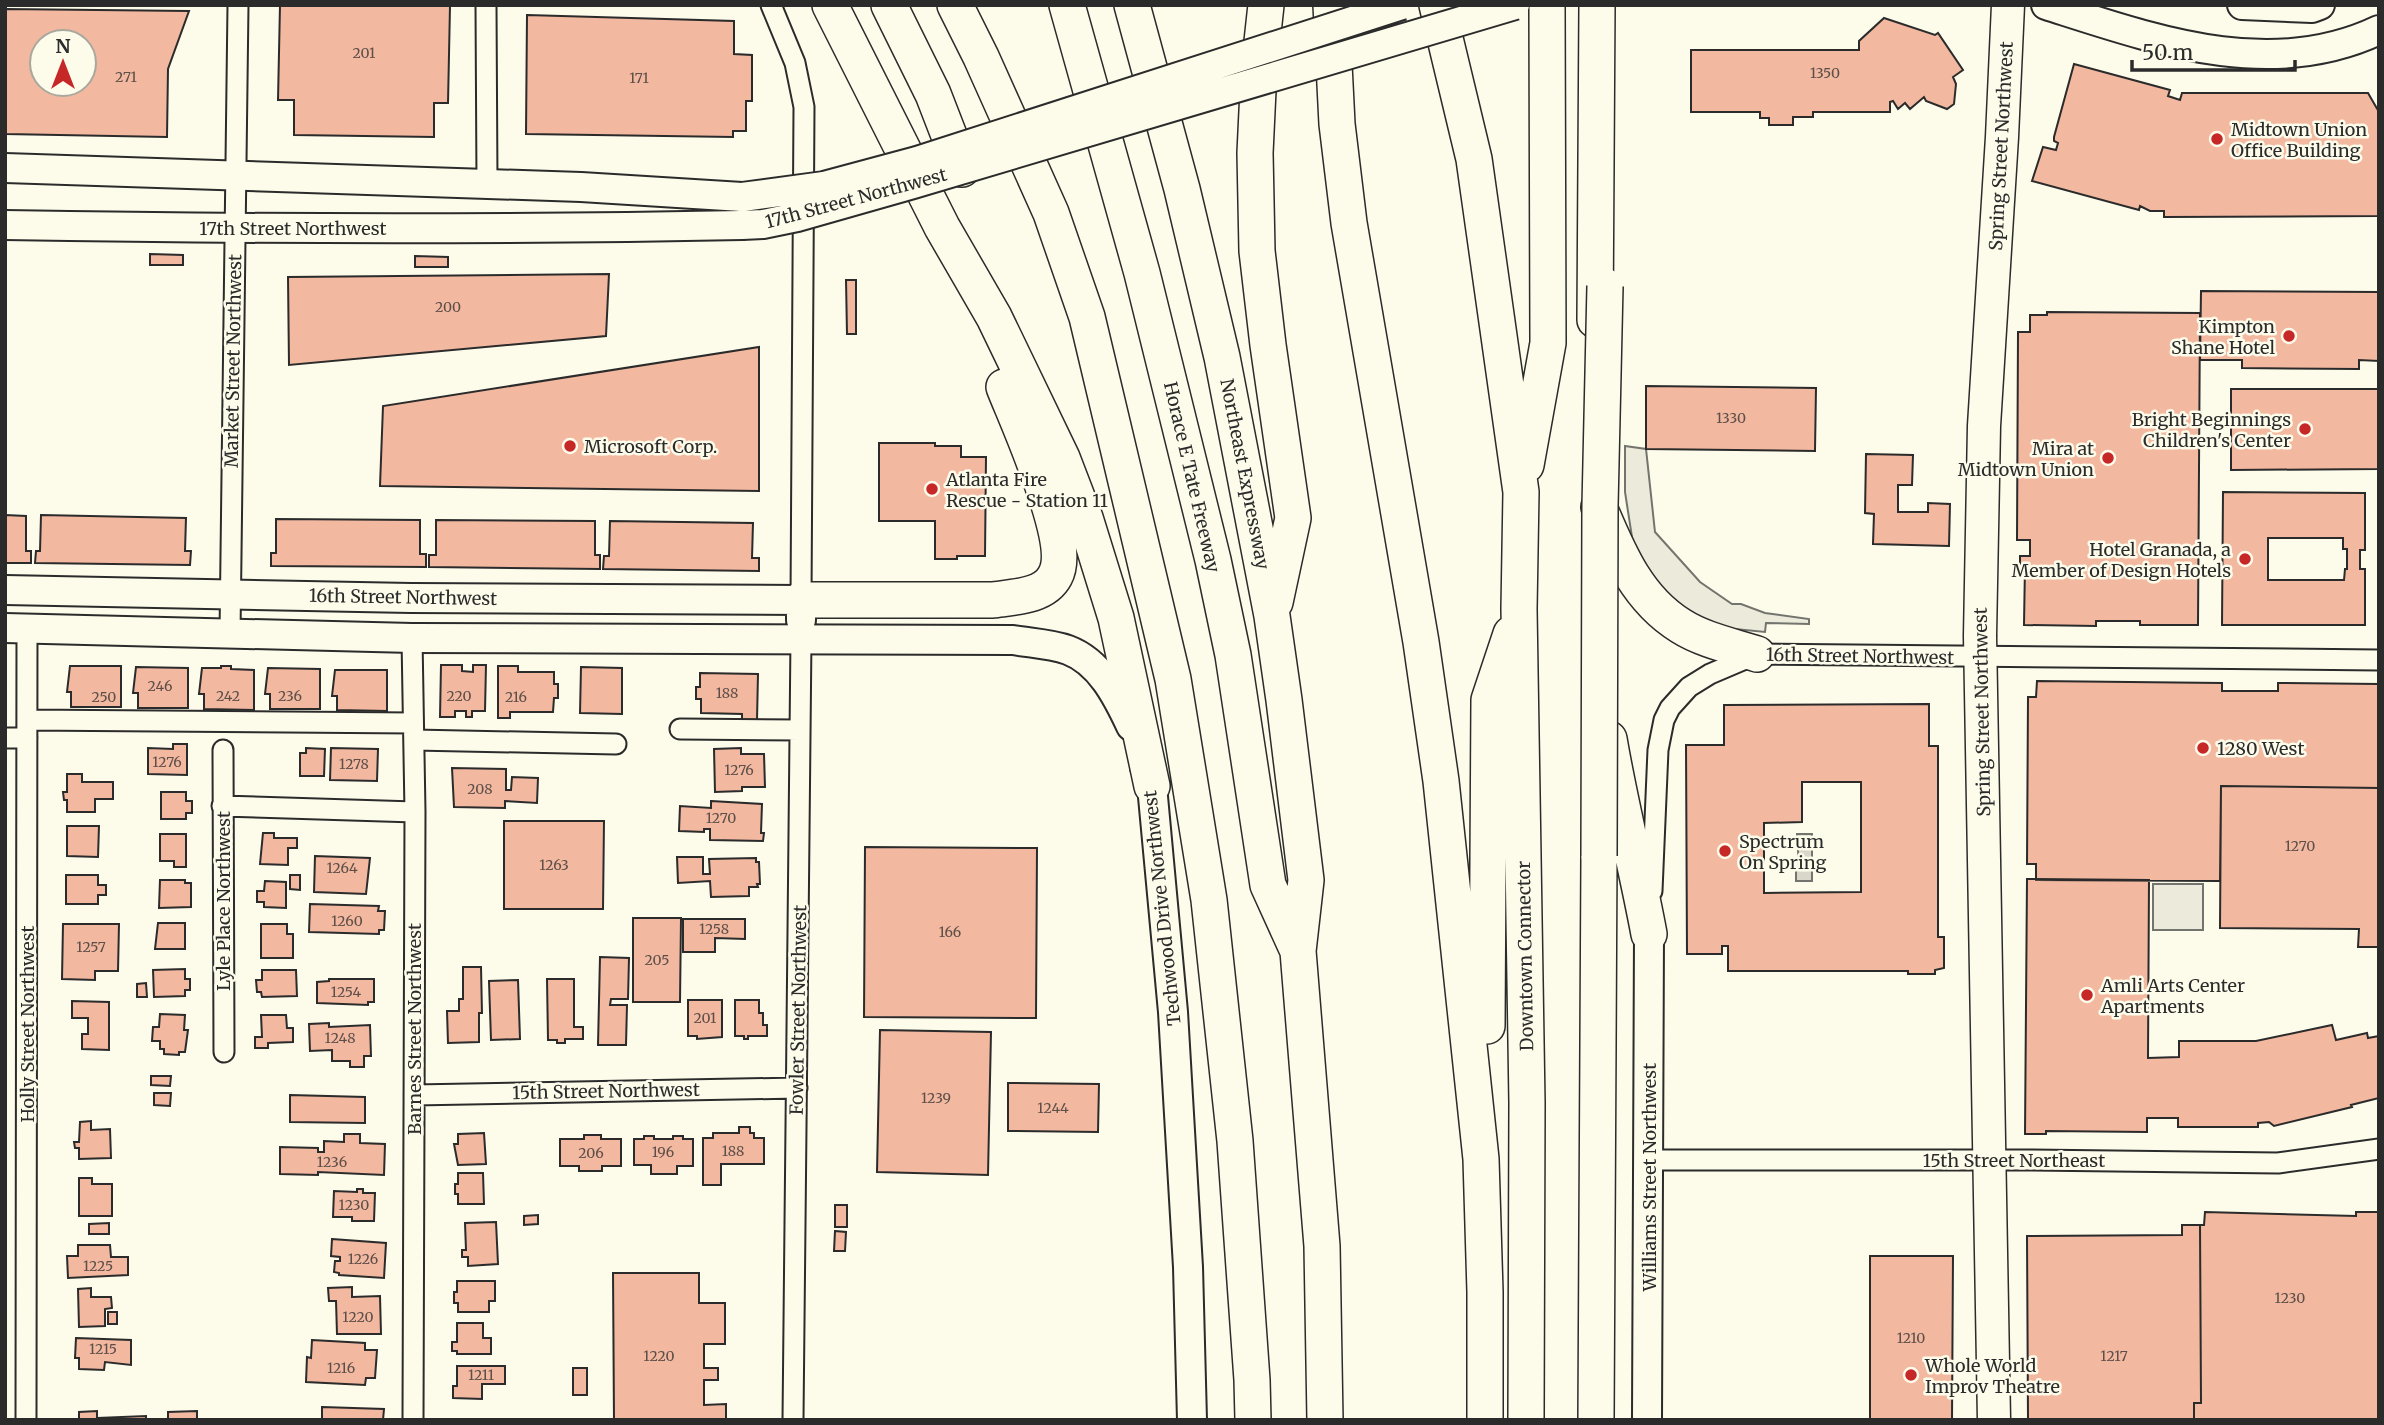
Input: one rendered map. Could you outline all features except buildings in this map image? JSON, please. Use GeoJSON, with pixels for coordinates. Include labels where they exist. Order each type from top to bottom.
{"type":"FeatureCollection","features":[{"type":"Feature","properties":{"kind":"highway"},"geometry":{"type":"LineString","coordinates":[[830,5],[942,228],[994,317],[1062,458],[1085,517],[1116,618],[1152,786]]}},
{"type":"Feature","properties":{"kind":"highway"},"geometry":{"type":"LineString","coordinates":[[889,5],[933,94],[958,159]]}},
{"type":"Feature","properties":{"kind":"highway"},"geometry":{"type":"LineString","coordinates":[[955,5],[1051,213],[1087,317],[1173,680],[1209,900],[1235,1141],[1253,1420]]}},
{"type":"Feature","properties":{"kind":"highway","name":"Horace E Tate Freeway"},"geometry":{"type":"LineString","coordinates":[[1067,5],[1142,273],[1210,548],[1233,655],[1268,885],[1298,951]]}},
{"type":"Feature","properties":{"kind":"highway","name":"Northeast Expressway"},"geometry":{"type":"LineString","coordinates":[[1132,5],[1182,189],[1217,332],[1272,616],[1306,880],[1298,951]]}},
{"type":"Feature","properties":{"kind":"highway"},"geometry":{"type":"LineString","coordinates":[[1266,5],[1258,69],[1255,153],[1257,251],[1293,517],[1272,616]]}},
{"type":"Feature","properties":{"kind":"highway"},"geometry":{"type":"LineString","coordinates":[[1331,5],[1337,124],[1349,223],[1421,642],[1441,781],[1481,1159],[1485,1420]]}},
{"type":"Feature","properties":{"kind":"highway"},"geometry":{"type":"LineString","coordinates":[[1437,5],[1474,159],[1521,492]]}},
{"type":"Feature","properties":{"kind":"highway"},"geometry":{"type":"LineString","coordinates":[[1521,492],[1548,343],[1547,5]]}},
{"type":"Feature","properties":{"kind":"highway"},"geometry":{"type":"LineString","coordinates":[[1598,5],[1595,643],[1618,790],[1635,857],[1649,934]]}},
{"type":"Feature","properties":{"kind":"highway"},"geometry":{"type":"LineString","coordinates":[[1596,1420],[1600,506],[1609,33],[1607,5]]}},
{"type":"Feature","properties":{"kind":"highway"},"geometry":{"type":"LineString","coordinates":[[802,600],[992,600],[1021,596],[1043,589],[1055,576],[1060,560],[1048,499],[977,324],[942,228]]}},
{"type":"Feature","properties":{"kind":"highway"},"geometry":{"type":"LineString","coordinates":[[1115,431],[1134,571],[1152,786]]}},
{"type":"Feature","properties":{"kind":"highway","name":"Downtown Connector"},"geometry":{"type":"LineString","coordinates":[[1521,492],[1519,609],[1527,1103],[1525,1420]]}},
{"type":"Feature","properties":{"kind":"highway"},"geometry":{"type":"LineString","coordinates":[[1594,494],[1614,544],[1640,590],[1661,612],[1682,627],[1703,637],[1757,654]]}},
{"type":"Feature","properties":{"kind":"highway"},"geometry":{"type":"LineString","coordinates":[[1481,1159],[1488,1102],[1486,951],[1489,700],[1519,609]]}},
{"type":"Feature","properties":{"kind":"highway"},"geometry":{"type":"LineString","coordinates":[[1298,951],[1322,1245],[1325,1420]]}},
{"type":"Feature","properties":{"kind":"main road","name":"17th Street Northwest"},"geometry":{"type":"LineString","coordinates":[[5,225],[236,229],[638,228],[763,224],[797,217],[1402,5]]}},
{"type":"Feature","properties":{"kind":"main road","name":"17th Street Northwest"},"geometry":{"type":"LineString","coordinates":[[5,168],[237,174],[742,197],[824,186],[958,159],[1515,5]]}},
{"type":"Feature","properties":{"kind":"main road","name":"Spring Street Northwest"},"geometry":{"type":"LineString","coordinates":[[1994,1420],[1980,657],[1984,426],[2008,5]]}},
{"type":"Feature","properties":{"kind":"main road"},"geometry":{"type":"LineString","coordinates":[[2046,5],[2173,43],[2209,51],[2248,55],[2274,55],[2322,49],[2379,30]]}},
{"type":"Feature","properties":{"kind":"main road"},"geometry":{"type":"LineString","coordinates":[[2242,5],[2312,8],[2319,5]]}},
{"type":"Feature","properties":{"kind":"main road","name":"16th Street Northwest"},"geometry":{"type":"LineString","coordinates":[[5,590],[802,600]]}},
{"type":"Feature","properties":{"kind":"main road","name":"Fowler Street Northwest"},"geometry":{"type":"LineString","coordinates":[[801,638],[802,600]]}},
{"type":"Feature","properties":{"kind":"main road"},"geometry":{"type":"LineString","coordinates":[[16,628],[412,638],[801,638]]}},
{"type":"Feature","properties":{"kind":"main road","name":"Techwood Drive Northwest"},"geometry":{"type":"LineString","coordinates":[[801,638],[1013,639],[1068,650],[1092,665],[1115,693],[1133,729],[1152,786],[1174,1012],[1188,1268],[1192,1420]]}},
{"type":"Feature","properties":{"kind":"main road","name":"Williams Street Northwest"},"geometry":{"type":"LineString","coordinates":[[1647,1420],[1649,934]]}},
{"type":"Feature","properties":{"kind":"street","name":"Market Street Northwest"},"geometry":{"type":"LineString","coordinates":[[230,633],[238,5]]}},
{"type":"Feature","properties":{"kind":"street"},"geometry":{"type":"LineString","coordinates":[[486,5],[488,184]]}},
{"type":"Feature","properties":{"kind":"street"},"geometry":{"type":"LineString","coordinates":[[771,5],[795,63],[804,107],[802,600]]}},
{"type":"Feature","properties":{"kind":"street","name":"Holly Street Northwest"},"geometry":{"type":"LineString","coordinates":[[16,628],[27,729],[26,1420]]}},
{"type":"Feature","properties":{"kind":"street","name":"Barnes Street Northwest"},"geometry":{"type":"LineString","coordinates":[[412,638],[415,811],[413,1420]]}},
{"type":"Feature","properties":{"kind":"street","name":"Fowler Street Northwest"},"geometry":{"type":"LineString","coordinates":[[793,1420],[801,638]]}},
{"type":"Feature","properties":{"kind":"street","name":"16th Street Northwest"},"geometry":{"type":"LineString","coordinates":[[1649,934],[1658,750],[1664,720],[1670,708],[1689,687],[1710,674],[1757,654],[2379,660]]}},
{"type":"Feature","properties":{"kind":"street"},"geometry":{"type":"LineString","coordinates":[[5,738],[27,729],[413,731],[616,744]]}},
{"type":"Feature","properties":{"kind":"street"},"geometry":{"type":"LineString","coordinates":[[680,729],[800,730]]}},
{"type":"Feature","properties":{"kind":"street","name":"Lyle Place Northwest"},"geometry":{"type":"LineString","coordinates":[[223,750],[224,1052]]}},
{"type":"Feature","properties":{"kind":"street"},"geometry":{"type":"LineString","coordinates":[[222,806],[415,811]]}},
{"type":"Feature","properties":{"kind":"street","name":"15th Street Northwest"},"geometry":{"type":"LineString","coordinates":[[414,1095],[797,1088]]}},
{"type":"Feature","properties":{"kind":"street","name":"15th Street Northeast"},"geometry":{"type":"LineString","coordinates":[[1649,1160],[2278,1163],[2379,1149]]}},
{"type":"Feature","properties":{"kind":"shaded area"},"geometry":{"type":"Polygon","coordinates":[[[1625,446],[1646,449],[1655,532],[1700,582],[1732,604],[1741,604],[1765,613],[1809,619],[1809,624],[1766,623],[1765,632],[1715,627],[1671,601],[1634,550],[1625,492],[1625,446]]]}},
{"type":"Feature","properties":{"kind":"shaded area"},"geometry":{"type":"Polygon","coordinates":[[[1797,834],[1812,834],[1812,881],[1796,881],[1796,868],[1799,867],[1797,834]]]}},
{"type":"Feature","properties":{"kind":"shaded area"},"geometry":{"type":"Polygon","coordinates":[[[2153,884],[2203,884],[2203,930],[2153,930],[2153,884]]]}},
{"type":"Feature","properties":{"kind":"place","name":"Midtown Union Office Building"},"geometry":{"type":"Point","coordinates":[2217,139]}},
{"type":"Feature","properties":{"kind":"place","name":"Kimpton Shane Hotel"},"geometry":{"type":"Point","coordinates":[2289,336]}},
{"type":"Feature","properties":{"kind":"place","name":"Bright Beginnings Children's Center"},"geometry":{"type":"Point","coordinates":[2305,429]}},
{"type":"Feature","properties":{"kind":"place","name":"Microsoft Corp."},"geometry":{"type":"Point","coordinates":[570,446]}},
{"type":"Feature","properties":{"kind":"place","name":"Mira at Midtown Union"},"geometry":{"type":"Point","coordinates":[2108,458]}},
{"type":"Feature","properties":{"kind":"place","name":"Atlanta Fire Rescue - Station 11"},"geometry":{"type":"Point","coordinates":[932,489]}},
{"type":"Feature","properties":{"kind":"place","name":"Hotel Granada, a Member of Design Hotels"},"geometry":{"type":"Point","coordinates":[2245,559]}},
{"type":"Feature","properties":{"kind":"place","name":"1280 West"},"geometry":{"type":"Point","coordinates":[2203,748]}},
{"type":"Feature","properties":{"kind":"place","name":"Spectrum On Spring"},"geometry":{"type":"Point","coordinates":[1725,851]}},
{"type":"Feature","properties":{"kind":"place","name":"Amli Arts Center Apartments"},"geometry":{"type":"Point","coordinates":[2087,995]}},
{"type":"Feature","properties":{"kind":"place","name":"Whole World Improv Theatre"},"geometry":{"type":"Point","coordinates":[1911,1375]}}]}
